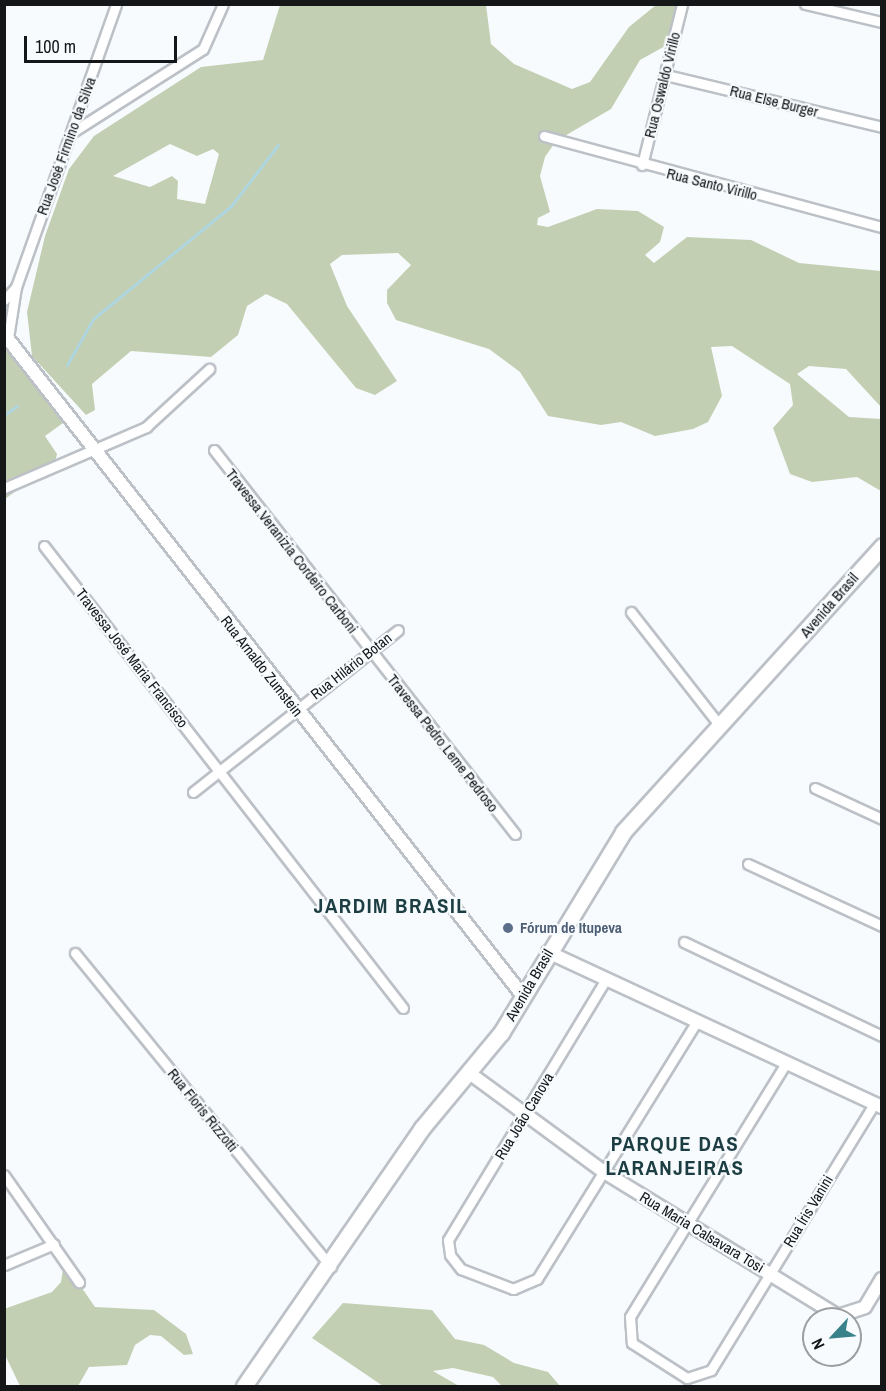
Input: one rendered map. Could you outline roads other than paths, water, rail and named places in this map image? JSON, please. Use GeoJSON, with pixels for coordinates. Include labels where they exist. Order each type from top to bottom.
{"type":"FeatureCollection","features":[{"type":"Feature","properties":{"kind":"main road","name":"Avenida Brasil"},"geometry":{"type":"LineString","coordinates":[[244,1386],[331,1267],[422,1128],[501,1034],[548,952],[623,832],[721,727],[882,546]]}},
{"type":"Feature","properties":{"kind":"street","name":"Rua José Firmino da Silva"},"geometry":{"type":"LineString","coordinates":[[6,336],[16,287],[116,4]]}},
{"type":"Feature","properties":{"kind":"street"},"geometry":{"type":"LineString","coordinates":[[70,133],[203,49],[224,4]]}},
{"type":"Feature","properties":{"kind":"street","name":"Rua Oswaldo Virillo"},"geometry":{"type":"LineString","coordinates":[[642,165],[682,4]]}},
{"type":"Feature","properties":{"kind":"street"},"geometry":{"type":"LineString","coordinates":[[805,4],[881,21]]}},
{"type":"Feature","properties":{"kind":"street","name":"Rua Else Burger"},"geometry":{"type":"LineString","coordinates":[[666,75],[882,127]]}},
{"type":"Feature","properties":{"kind":"street","name":"Rua Santo Virillo"},"geometry":{"type":"LineString","coordinates":[[544,136],[642,165],[882,227]]}},
{"type":"Feature","properties":{"kind":"street","name":"Rua José Firmino da Silva"},"geometry":{"type":"LineString","coordinates":[[4,300],[16,287]]}},
{"type":"Feature","properties":{"kind":"street","name":"Rua Arnaldo Zumstein"},"geometry":{"type":"LineString","coordinates":[[6,336],[92,450],[523,996]]}},
{"type":"Feature","properties":{"kind":"street"},"geometry":{"type":"LineString","coordinates":[[4,488],[146,427],[209,369]]}},
{"type":"Feature","properties":{"kind":"street","name":"Travessa Veranizia Cordeiro Carboni"},"geometry":{"type":"LineString","coordinates":[[214,450],[371,652]]}},
{"type":"Feature","properties":{"kind":"street","name":"Travessa José Maria Francisco"},"geometry":{"type":"LineString","coordinates":[[44,546],[220,770],[402,1008]]}},
{"type":"Feature","properties":{"kind":"street"},"geometry":{"type":"LineString","coordinates":[[631,612],[721,727]]}},
{"type":"Feature","properties":{"kind":"street","name":"Rua Hilário Botan"},"geometry":{"type":"LineString","coordinates":[[193,792],[398,630]]}},
{"type":"Feature","properties":{"kind":"street","name":"Travessa Pedro Leme Pedroso"},"geometry":{"type":"LineString","coordinates":[[371,652],[515,834]]}},
{"type":"Feature","properties":{"kind":"street"},"geometry":{"type":"LineString","coordinates":[[815,788],[882,819]]}},
{"type":"Feature","properties":{"kind":"street"},"geometry":{"type":"LineString","coordinates":[[748,864],[882,926]]}},
{"type":"Feature","properties":{"kind":"street"},"geometry":{"type":"LineString","coordinates":[[684,942],[882,1036]]}},
{"type":"Feature","properties":{"kind":"street"},"geometry":{"type":"LineString","coordinates":[[548,952],[878,1106]]}},
{"type":"Feature","properties":{"kind":"street","name":"Rua Floris Rizzotti"},"geometry":{"type":"LineString","coordinates":[[75,953],[331,1267]]}},
{"type":"Feature","properties":{"kind":"street","name":"Rua João Canova"},"geometry":{"type":"LineString","coordinates":[[604,1172],[528,1287],[513,1289],[461,1269],[450,1255],[448,1240],[606,980]]}},
{"type":"Feature","properties":{"kind":"street"},"geometry":{"type":"LineString","coordinates":[[604,1172],[697,1021]]}},
{"type":"Feature","properties":{"kind":"street"},"geometry":{"type":"LineString","coordinates":[[687,1223],[786,1063]]}},
{"type":"Feature","properties":{"kind":"street","name":"Rua Maria Calsavara Tosi"},"geometry":{"type":"LineString","coordinates":[[468,1072],[604,1172],[838,1316],[854,1315],[882,1279]]}},
{"type":"Feature","properties":{"kind":"street","name":"Rua Íris Vanini"},"geometry":{"type":"LineString","coordinates":[[687,1223],[630,1317],[627,1331],[632,1343],[677,1372],[700,1377],[711,1370],[878,1106]]}},
{"type":"Feature","properties":{"kind":"street"},"geometry":{"type":"LineString","coordinates":[[4,1175],[79,1282]]}},
{"type":"Feature","properties":{"kind":"street"},"geometry":{"type":"LineString","coordinates":[[4,1265],[54,1244]]}},
{"type":"Feature","properties":{"kind":"waterway"},"geometry":{"type":"LineString","coordinates":[[67,365],[93,319],[231,206],[278,145]]}},
{"type":"Feature","properties":{"kind":"waterway"},"geometry":{"type":"LineString","coordinates":[[4,415],[17,406]]}},
{"type":"Feature","properties":{"kind":"place","name":"Fórum de Itupeva"},"geometry":{"type":"Point","coordinates":[508,928]}},
{"type":"Feature","properties":{"kind":"district","name":"JARDIM BRASIL"},"geometry":{"type":"Point","coordinates":[391,906]}},
{"type":"Feature","properties":{"kind":"district","name":"PARQUE DAS LARANJEIRAS"},"geometry":{"type":"Point","coordinates":[675,1156]}}]}
